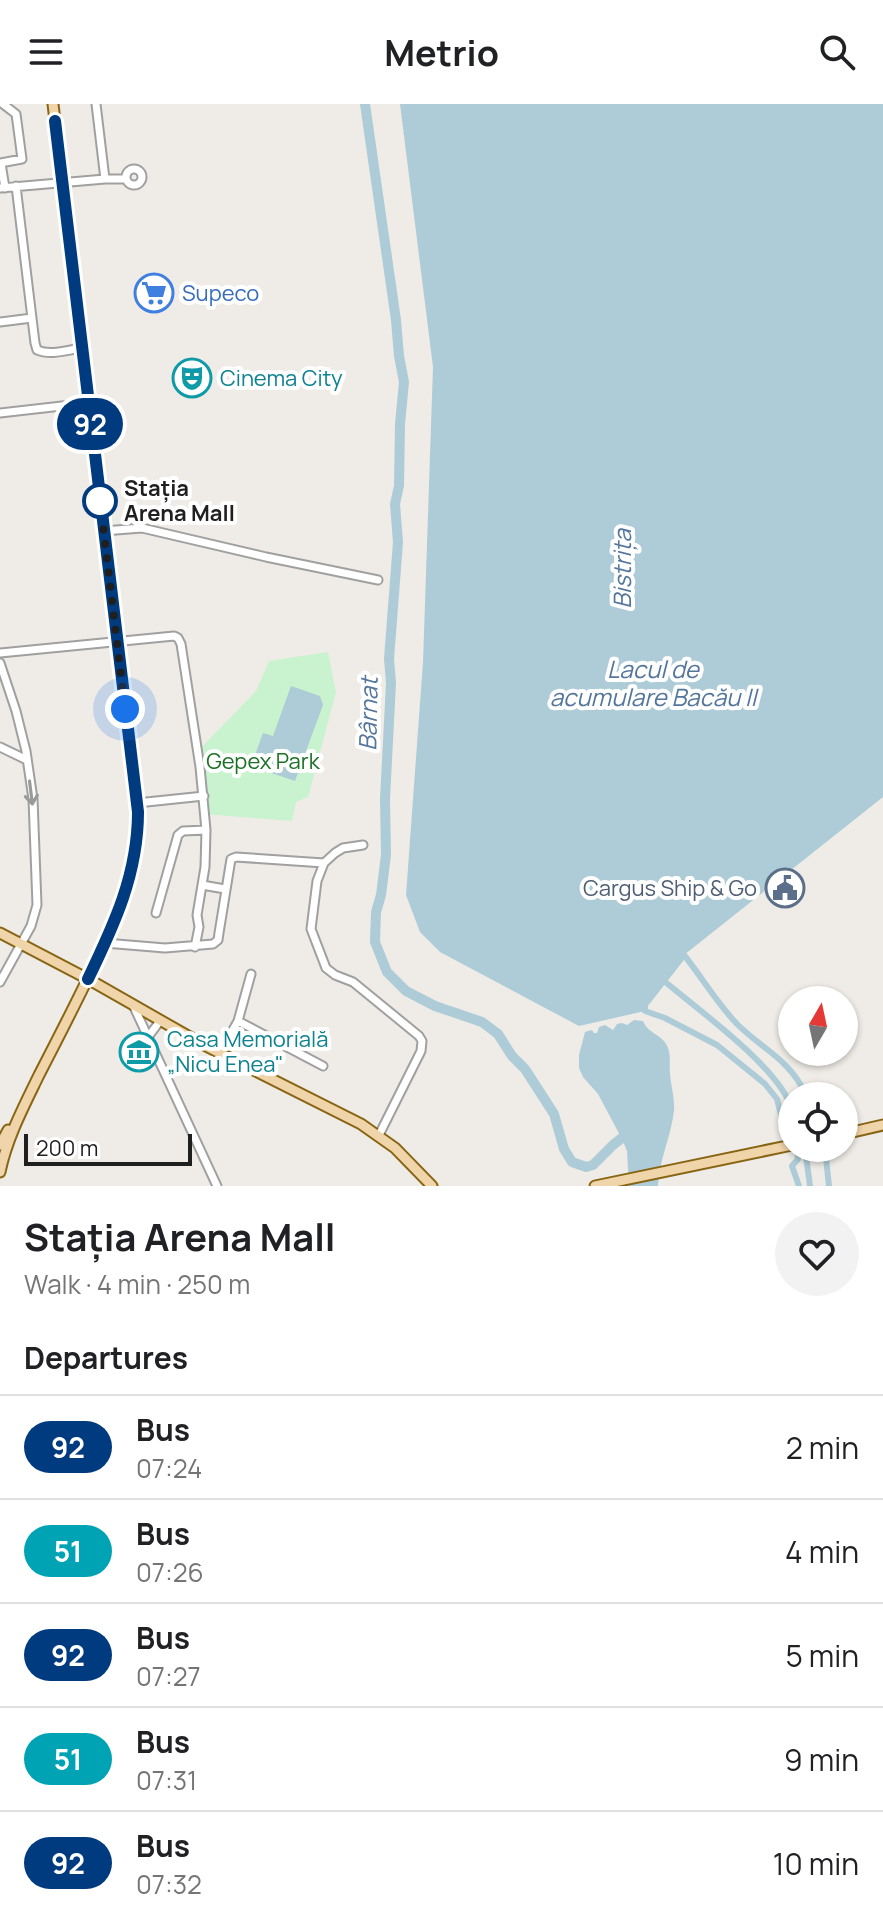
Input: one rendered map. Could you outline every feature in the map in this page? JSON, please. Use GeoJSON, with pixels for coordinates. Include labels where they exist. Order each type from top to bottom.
{"type":"FeatureCollection","features":[{"type":"Feature","properties":{"kind":"main road"},"geometry":{"type":"LineString","coordinates":[[0,1172],[21,1111],[120,909],[137,842],[137,803],[52,104]]}},
{"type":"Feature","properties":{"kind":"main road"},"geometry":{"type":"LineString","coordinates":[[0,933],[220,1053],[338,1111],[379,1135],[403,1156],[423,1181],[432,1186]]}},
{"type":"Feature","properties":{"kind":"main road"},"geometry":{"type":"LineString","coordinates":[[0,1145],[21,1111]]}},
{"type":"Feature","properties":{"kind":"main road"},"geometry":{"type":"LineString","coordinates":[[858,1131],[883,1125]]}},
{"type":"Feature","properties":{"kind":"main road"},"geometry":{"type":"LineString","coordinates":[[595,1186],[778,1148]]}},
{"type":"Feature","properties":{"kind":"street"},"geometry":{"type":"LineString","coordinates":[[3,104],[16,114],[22,159],[0,163],[2,188],[126,179]]}},
{"type":"Feature","properties":{"kind":"street"},"geometry":{"type":"LineString","coordinates":[[96,104],[102,179]]}},
{"type":"Feature","properties":{"kind":"street"},"geometry":{"type":"LineString","coordinates":[[16,186],[37,350],[52,353],[82,348]]}},
{"type":"Feature","properties":{"kind":"street"},"geometry":{"type":"LineString","coordinates":[[0,322],[32,318]]}},
{"type":"Feature","properties":{"kind":"street"},"geometry":{"type":"LineString","coordinates":[[0,413],[88,403]]}},
{"type":"Feature","properties":{"kind":"street"},"geometry":{"type":"LineString","coordinates":[[103,531],[142,528],[378,580]]}},
{"type":"Feature","properties":{"kind":"street"},"geometry":{"type":"LineString","coordinates":[[0,653],[178,638],[204,796],[206,830],[205,867],[195,947]]}},
{"type":"Feature","properties":{"kind":"street"},"geometry":{"type":"LineString","coordinates":[[0,663],[17,715],[33,799],[37,905],[31,926],[0,982]]}},
{"type":"Feature","properties":{"kind":"street"},"geometry":{"type":"LineString","coordinates":[[0,747],[27,760]]}},
{"type":"Feature","properties":{"kind":"street"},"geometry":{"type":"LineString","coordinates":[[137,803],[204,796]]}},
{"type":"Feature","properties":{"kind":"street"},"geometry":{"type":"LineString","coordinates":[[156,913],[178,835],[183,831],[206,830]]}},
{"type":"Feature","properties":{"kind":"street"},"geometry":{"type":"LineString","coordinates":[[363,845],[343,848],[324,863],[317,881],[311,929],[329,972],[353,982],[419,1036],[423,1047],[379,1135]]}},
{"type":"Feature","properties":{"kind":"street"},"geometry":{"type":"LineString","coordinates":[[105,943],[165,948],[208,946],[218,940],[231,859],[324,863]]}},
{"type":"Feature","properties":{"kind":"street"},"geometry":{"type":"LineString","coordinates":[[202,885],[225,889]]}},
{"type":"Feature","properties":{"kind":"street"},"geometry":{"type":"LineString","coordinates":[[220,1053],[238,1021],[251,974]]}},
{"type":"Feature","properties":{"kind":"street"},"geometry":{"type":"LineString","coordinates":[[134,1007],[217,1186]]}},
{"type":"Feature","properties":{"kind":"street"},"geometry":{"type":"LineString","coordinates":[[148,1037],[160,1021]]}},
{"type":"Feature","properties":{"kind":"street"},"geometry":{"type":"LineString","coordinates":[[238,1021],[323,1066]]}},
{"type":"Feature","properties":{"kind":"green space","name":"Gepex Park"},"geometry":{"type":"Polygon","coordinates":[[[328,652],[336,692],[308,797],[296,802],[292,821],[203,814],[198,751],[256,691],[269,661],[328,652]]]}},
{"type":"Feature","properties":{"kind":"water","name":"Lacul de acumulare Bacău II"},"geometry":{"type":"Polygon","coordinates":[[[400,104],[883,104],[883,797],[684,955],[644,1005],[645,1011],[579,1026],[440,952],[420,932],[406,895],[423,662],[433,367],[400,104]]]}},
{"type":"Feature","properties":{"kind":"water"},"geometry":{"type":"Polygon","coordinates":[[[291,686],[320,696],[323,705],[295,781],[251,766],[263,733],[273,736],[291,686]]]}},
{"type":"Feature","properties":{"kind":"water"},"geometry":{"type":"Polygon","coordinates":[[[634,1020],[643,1021],[663,1040],[669,1054],[674,1111],[658,1186],[629,1186],[627,1151],[622,1139],[598,1094],[579,1068],[585,1032],[592,1030],[597,1033],[599,1027],[605,1025],[613,1030],[617,1024],[627,1025],[634,1020]]]}},
{"type":"Feature","properties":{"kind":"waterway","name":"Bârnat"},"geometry":{"type":"LineString","coordinates":[[365,104],[404,382],[399,486],[395,504],[398,542],[389,659],[386,855],[376,912],[375,942],[387,972],[406,991],[435,1006],[482,1022],[498,1034],[554,1114],[564,1149],[572,1162],[586,1167],[593,1165],[632,1130]]}},
{"type":"Feature","properties":{"kind":"waterway"},"geometry":{"type":"LineString","coordinates":[[778,1103],[765,1084],[717,1045],[645,1011],[645,1005],[684,955],[731,1017],[784,1064],[799,1082]]}},
{"type":"Feature","properties":{"kind":"waterway"},"geometry":{"type":"LineString","coordinates":[[662,978],[736,1040],[778,1085]]}},
{"type":"Feature","properties":{"kind":"waterway"},"geometry":{"type":"LineString","coordinates":[[795,1162],[792,1166],[799,1186]]}},
{"type":"Feature","properties":{"kind":"waterway"},"geometry":{"type":"LineString","coordinates":[[807,1162],[810,1186]]}},
{"type":"Feature","properties":{"kind":"waterway"},"geometry":{"type":"LineString","coordinates":[[826,1162],[829,1186]]}},
{"type":"Feature","properties":{"kind":"bus line","name":"92"},"geometry":{"type":"LineString","coordinates":[[55,121],[138,812],[137,842],[129,884],[88,979]]}},
{"type":"Feature","properties":{"kind":"place","name":"Supeco"},"geometry":{"type":"Point","coordinates":[154,293]}},
{"type":"Feature","properties":{"kind":"place","name":"Cinema City"},"geometry":{"type":"Point","coordinates":[192,378]}},
{"type":"Feature","properties":{"kind":"place","name":"Stația Arena Mall"},"geometry":{"type":"Point","coordinates":[100,501]}},
{"type":"Feature","properties":{"kind":"place","name":"Cargus Ship & Go"},"geometry":{"type":"Point","coordinates":[785,888]}},
{"type":"Feature","properties":{"kind":"place","name":"Casa Memorială „Nicu Enea\""},"geometry":{"type":"Point","coordinates":[139,1052]}},
{"type":"Feature","properties":{"kind":"route"},"geometry":{"type":"LineString","coordinates":[[100,501],[125,709]]}},
{"type":"Feature","properties":{"kind":"water label","name":"Bistrița"},"geometry":{"type":"Point","coordinates":[623,569]}}]}
